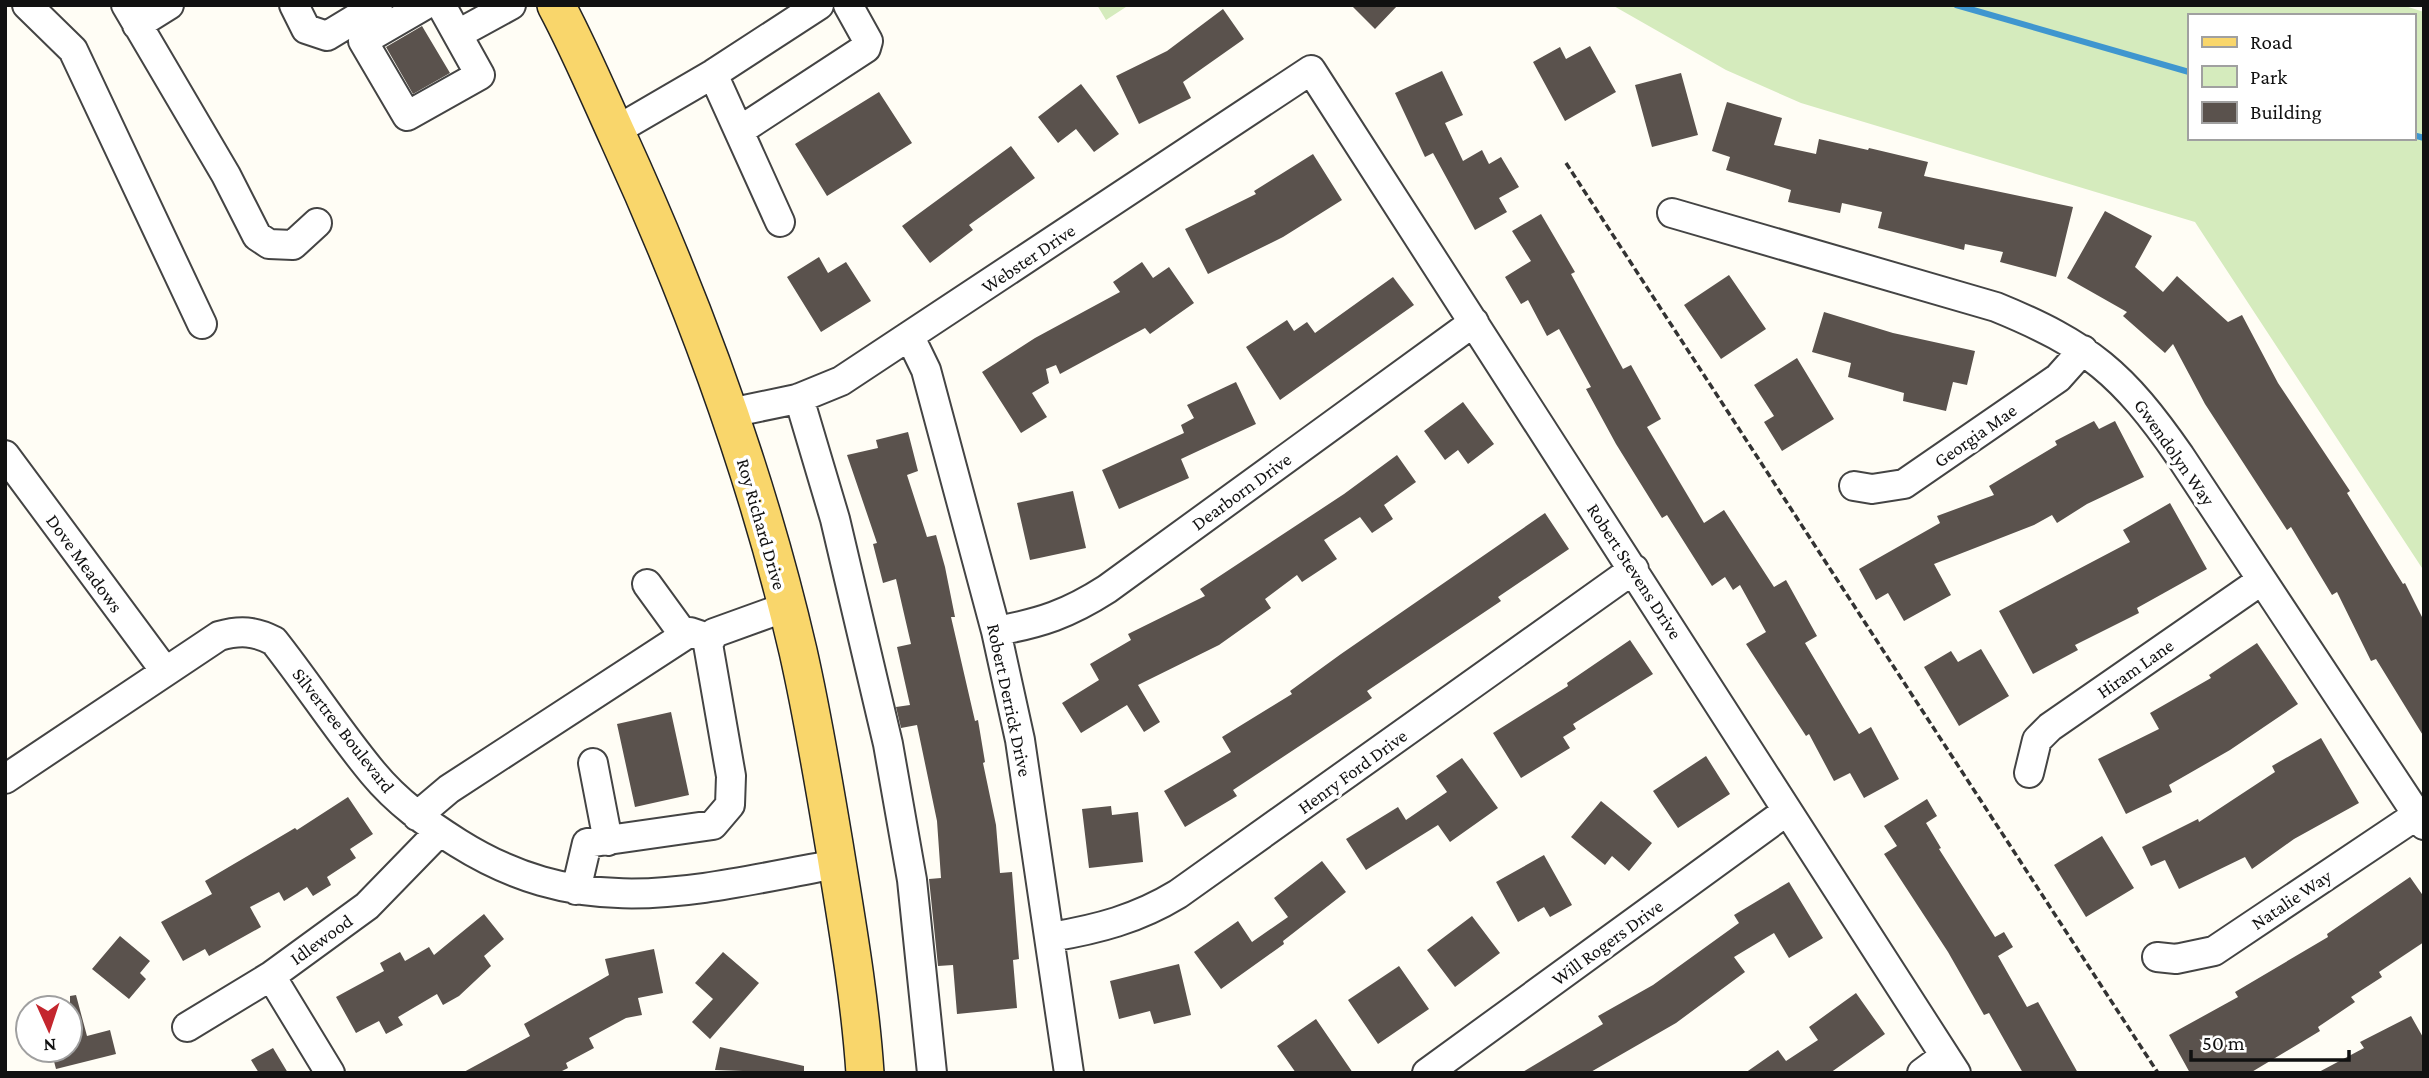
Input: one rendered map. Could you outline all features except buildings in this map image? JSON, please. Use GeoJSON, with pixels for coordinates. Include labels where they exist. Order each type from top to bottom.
{"type":"FeatureCollection","features":[{"type":"Feature","properties":{"kind":"main road","name":"Roy Richard Drive"},"geometry":{"type":"LineString","coordinates":[[556,5],[674,263],[730,413],[798,650],[837,864],[865,1073]]}},
{"type":"Feature","properties":{"kind":"street"},"geometry":{"type":"LineString","coordinates":[[27,5],[73,50],[202,324]]}},
{"type":"Feature","properties":{"kind":"street"},"geometry":{"type":"LineString","coordinates":[[169,5],[131,15],[226,175],[257,236],[269,244],[293,245],[317,223]]}},
{"type":"Feature","properties":{"kind":"street"},"geometry":{"type":"LineString","coordinates":[[294,5],[306,29],[327,36],[378,5]]}},
{"type":"Feature","properties":{"kind":"street"},"geometry":{"type":"LineString","coordinates":[[425,5],[363,41],[407,116],[480,75],[441,5]]}},
{"type":"Feature","properties":{"kind":"street"},"geometry":{"type":"LineString","coordinates":[[458,34],[512,5]]}},
{"type":"Feature","properties":{"kind":"street"},"geometry":{"type":"LineString","coordinates":[[615,131],[713,74],[819,5]]}},
{"type":"Feature","properties":{"kind":"street"},"geometry":{"type":"LineString","coordinates":[[739,131],[866,48],[868,41],[849,5]]}},
{"type":"Feature","properties":{"kind":"street","name":"Robert Stevens Drive"},"geometry":{"type":"LineString","coordinates":[[1311,70],[1950,1064]]}},
{"type":"Feature","properties":{"kind":"street","name":"Webster Drive"},"geometry":{"type":"LineString","coordinates":[[730,413],[799,398],[841,381],[1311,70]]}},
{"type":"Feature","properties":{"kind":"street"},"geometry":{"type":"LineString","coordinates":[[713,74],[780,222]]}},
{"type":"Feature","properties":{"kind":"street","name":"Gwendolyn Way"},"geometry":{"type":"LineString","coordinates":[[1672,213],[1996,307],[2041,326],[2083,350],[2112,371],[2144,405],[2420,820]]}},
{"type":"Feature","properties":{"kind":"street","name":"Dearborn Drive"},"geometry":{"type":"LineString","coordinates":[[996,631],[1041,623],[1070,612],[1107,589],[1474,322]]}},
{"type":"Feature","properties":{"kind":"street","name":"Robert Derrick Drive"},"geometry":{"type":"LineString","coordinates":[[910,337],[926,370],[996,631],[1030,798],[1069,1073]]}},
{"type":"Feature","properties":{"kind":"street","name":"Georgia Mae"},"geometry":{"type":"LineString","coordinates":[[1854,486],[1888,488],[1904,484],[2058,378],[2083,350]]}},
{"type":"Feature","properties":{"kind":"street"},"geometry":{"type":"LineString","coordinates":[[799,398],[835,519],[890,757],[912,880],[932,1073]]}},
{"type":"Feature","properties":{"kind":"street","name":"Dove Meadows"},"geometry":{"type":"LineString","coordinates":[[5,454],[165,671]]}},
{"type":"Feature","properties":{"kind":"street","name":"Henry Ford Drive"},"geometry":{"type":"LineString","coordinates":[[1051,937],[1121,923],[1148,912],[1178,894],[1634,569]]}},
{"type":"Feature","properties":{"kind":"street","name":"Hiram Lane"},"geometry":{"type":"LineString","coordinates":[[2029,773],[2037,740],[2050,727],[2262,580]]}},
{"type":"Feature","properties":{"kind":"street"},"geometry":{"type":"LineString","coordinates":[[576,890],[587,844],[713,825],[730,805],[731,776],[708,644],[697,637],[647,584]]}},
{"type":"Feature","properties":{"kind":"street","name":"Idlewood"},"geometry":{"type":"LineString","coordinates":[[187,1027],[271,976],[367,906],[428,824],[449,789],[697,637],[786,607]]}},
{"type":"Feature","properties":{"kind":"street","name":"Silvertree Boulevard"},"geometry":{"type":"LineString","coordinates":[[5,779],[219,636],[236,631],[259,634],[274,641],[373,774],[428,824],[508,872],[593,894],[651,894],[702,889],[837,864]]}},
{"type":"Feature","properties":{"kind":"street"},"geometry":{"type":"LineString","coordinates":[[593,763],[608,841]]}},
{"type":"Feature","properties":{"kind":"street","name":"Will Rogers Drive"},"geometry":{"type":"LineString","coordinates":[[1427,1073],[1787,811]]}},
{"type":"Feature","properties":{"kind":"street","name":"Natalie Way"},"geometry":{"type":"LineString","coordinates":[[2157,957],[2176,959],[2214,951],[2420,820]]}},
{"type":"Feature","properties":{"kind":"street"},"geometry":{"type":"LineString","coordinates":[[271,976],[330,1073]]}},
{"type":"Feature","properties":{"kind":"street"},"geometry":{"type":"LineString","coordinates":[[1922,1073],[1950,1064]]}},
{"type":"Feature","properties":{"kind":"path"},"geometry":{"type":"LineString","coordinates":[[1566,163],[2158,1073]]}},
{"type":"Feature","properties":{"kind":"green space"},"geometry":{"type":"Polygon","coordinates":[[[1097,5],[1129,5],[1106,20],[1097,5]]]}},
{"type":"Feature","properties":{"kind":"green space"},"geometry":{"type":"Polygon","coordinates":[[[1612,5],[2402,5],[2424,12],[2424,571],[2195,222],[1801,103],[1726,70],[1612,5]]]}},
{"type":"Feature","properties":{"kind":"waterway"},"geometry":{"type":"LineString","coordinates":[[1956,5],[2188,72]]}},
{"type":"Feature","properties":{"kind":"waterway"},"geometry":{"type":"LineString","coordinates":[[2415,136],[2424,138]]}}]}
